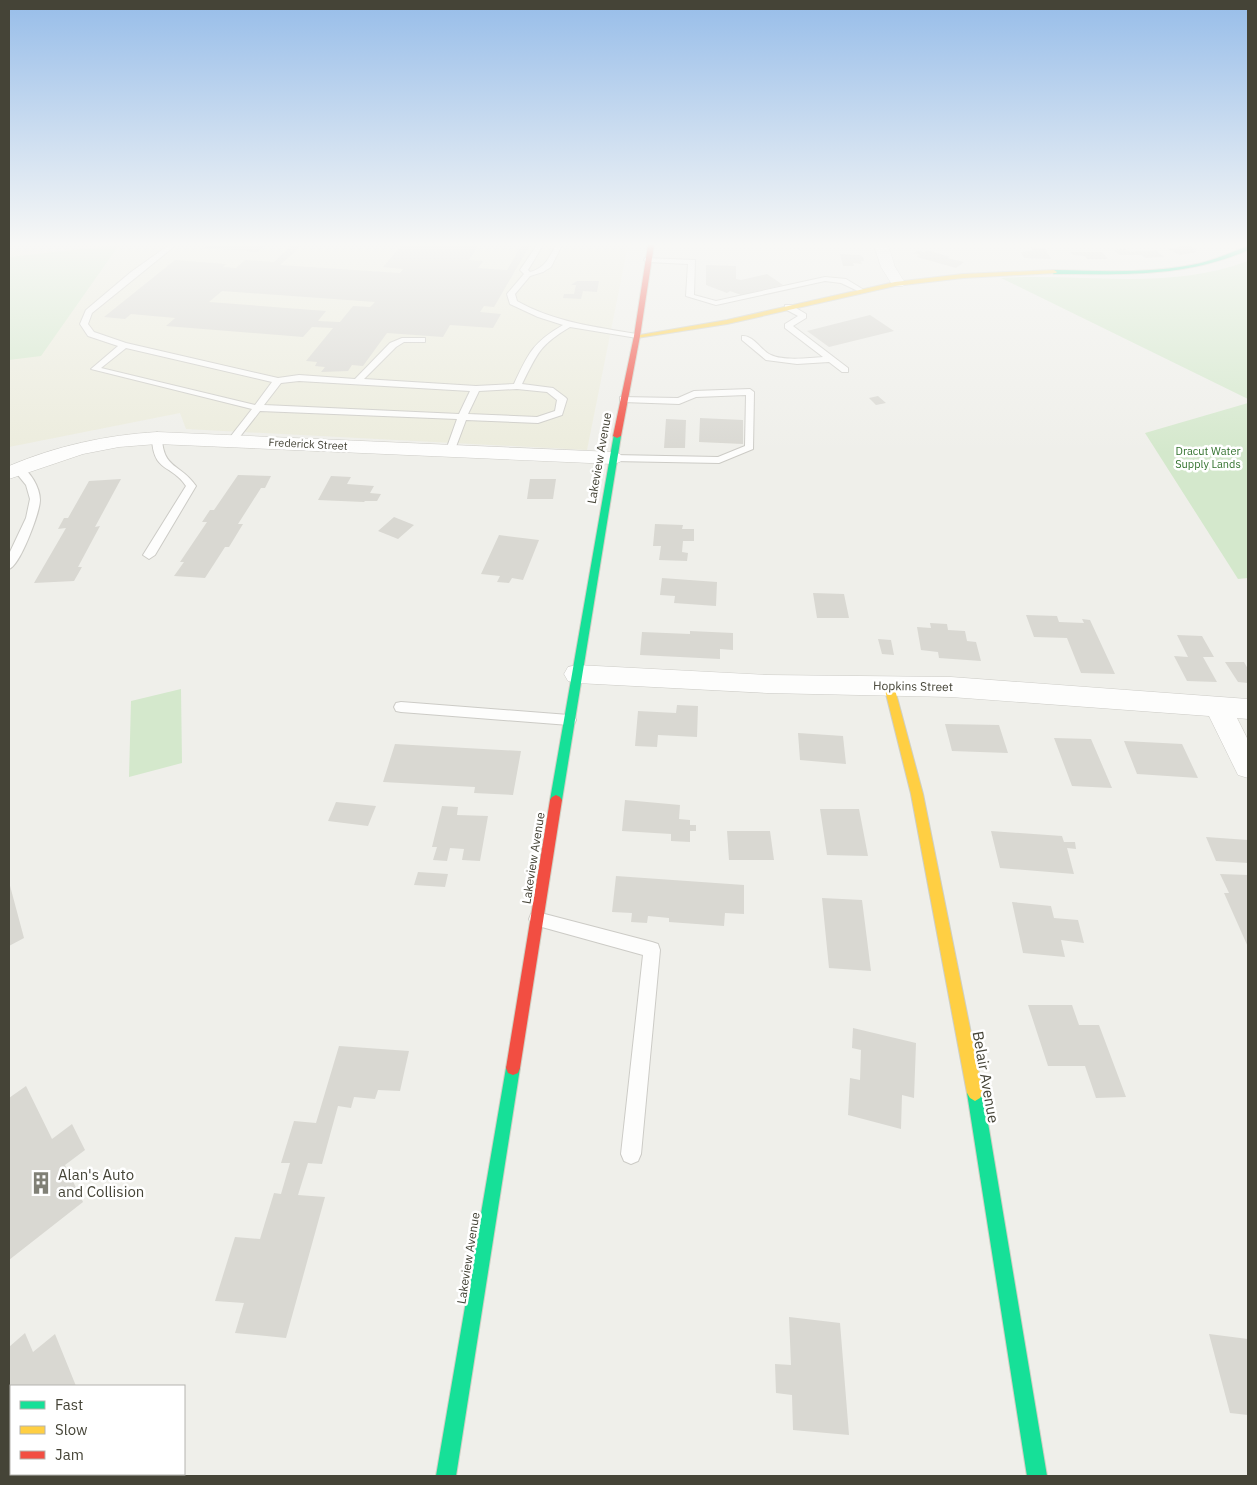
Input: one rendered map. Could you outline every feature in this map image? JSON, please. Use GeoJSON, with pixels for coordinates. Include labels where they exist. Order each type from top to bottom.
{"type":"FeatureCollection","features":[{"type":"Feature","properties":{"kind":"street","name":"Lakeview Avenue"},"geometry":{"type":"LineString","coordinates":[[446,1476],[569,720],[623,399],[640,314]]}},
{"type":"Feature","properties":{"kind":"street"},"geometry":{"type":"LineString","coordinates":[[637,336],[667,334],[716,326],[760,314]]}},
{"type":"Feature","properties":{"kind":"street","name":"Frederick Street"},"geometry":{"type":"LineString","coordinates":[[13,471],[54,456],[92,446],[124,440],[157,438],[613,458]]}},
{"type":"Feature","properties":{"kind":"street","name":"Hopkins Street"},"geometry":{"type":"LineString","coordinates":[[577,674],[767,684],[952,686],[1248,709]]}},
{"type":"Feature","properties":{"kind":"street","name":"Belair Avenue"},"geometry":{"type":"LineString","coordinates":[[889,686],[917,794],[971,1071],[1037,1476]]}},
{"type":"Feature","properties":{"kind":"street"},"geometry":{"type":"LineString","coordinates":[[1218,707],[1248,767]]}},
{"type":"Feature","properties":{"kind":"lane"},"geometry":{"type":"LineString","coordinates":[[88,314],[84,324],[91,334],[124,345],[278,381],[300,378],[476,389],[517,386],[550,390],[562,399],[559,413],[538,420],[259,408],[95,370],[124,345]]}},
{"type":"Feature","properties":{"kind":"lane"},"geometry":{"type":"LineString","coordinates":[[540,314],[592,329],[637,336]]}},
{"type":"Feature","properties":{"kind":"lane"},"geometry":{"type":"LineString","coordinates":[[800,314],[803,316],[788,326],[845,370]]}},
{"type":"Feature","properties":{"kind":"lane"},"geometry":{"type":"LineString","coordinates":[[517,386],[533,353],[546,338],[571,323]]}},
{"type":"Feature","properties":{"kind":"lane"},"geometry":{"type":"LineString","coordinates":[[745,338],[769,358],[797,361],[830,358]]}},
{"type":"Feature","properties":{"kind":"lane"},"geometry":{"type":"LineString","coordinates":[[357,382],[393,345],[402,340],[422,340]]}},
{"type":"Feature","properties":{"kind":"lane"},"geometry":{"type":"LineString","coordinates":[[232,441],[278,381]]}},
{"type":"Feature","properties":{"kind":"lane"},"geometry":{"type":"LineString","coordinates":[[451,450],[463,416],[476,389]]}},
{"type":"Feature","properties":{"kind":"lane"},"geometry":{"type":"LineString","coordinates":[[613,458],[719,460],[750,447],[750,392],[694,394],[679,401],[623,399]]}},
{"type":"Feature","properties":{"kind":"lane"},"geometry":{"type":"LineString","coordinates":[[149,555],[191,486],[185,478],[167,467],[157,452],[157,438]]}},
{"type":"Feature","properties":{"kind":"lane"},"geometry":{"type":"LineString","coordinates":[[9,565],[31,516],[35,500],[34,488],[13,471]]}},
{"type":"Feature","properties":{"kind":"lane"},"geometry":{"type":"LineString","coordinates":[[401,707],[569,720]]}},
{"type":"Feature","properties":{"kind":"lane"},"geometry":{"type":"LineString","coordinates":[[537,918],[652,950],[631,1154]]}},
{"type":"Feature","properties":{"kind":"shaded area"},"geometry":{"type":"Polygon","coordinates":[[[9,314],[614,314],[587,450],[186,429],[180,413],[9,447],[9,314]]]}},
{"type":"Feature","properties":{"kind":"green space"},"geometry":{"type":"Polygon","coordinates":[[[9,314],[70,314],[41,356],[9,360],[9,314]]]}},
{"type":"Feature","properties":{"kind":"green space"},"geometry":{"type":"Polygon","coordinates":[[[1075,314],[1248,314],[1248,399],[1075,314]]]}},
{"type":"Feature","properties":{"kind":"green space","name":"Dracut Water Supply Lands"},"geometry":{"type":"Polygon","coordinates":[[[1248,403],[1248,578],[1238,579],[1145,433],[1248,403]]]}},
{"type":"Feature","properties":{"kind":"green space"},"geometry":{"type":"Polygon","coordinates":[[[181,689],[182,763],[129,777],[131,701],[181,689]]]}},
{"type":"Feature","properties":{"kind":"building"},"geometry":{"type":"Polygon","coordinates":[[[107,314],[131,314],[125,319],[104,317],[107,314]]]}},
{"type":"Feature","properties":{"kind":"building"},"geometry":{"type":"Polygon","coordinates":[[[134,314],[323,314],[318,321],[340,322],[346,314],[501,314],[493,328],[450,325],[443,337],[387,333],[363,366],[352,365],[348,371],[321,372],[325,367],[315,366],[317,362],[306,361],[333,328],[312,327],[303,337],[166,326],[175,318],[134,314]]]}},
{"type":"Feature","properties":{"kind":"building"},"geometry":{"type":"Polygon","coordinates":[[[870,315],[894,331],[829,347],[807,331],[870,315]]]}},
{"type":"Feature","properties":{"kind":"building"},"geometry":{"type":"Polygon","coordinates":[[[878,396],[886,403],[876,405],[869,398],[878,396]]]}},
{"type":"Feature","properties":{"kind":"building"},"geometry":{"type":"Polygon","coordinates":[[[700,418],[743,420],[743,444],[699,442],[700,418]]]}},
{"type":"Feature","properties":{"kind":"building"},"geometry":{"type":"Polygon","coordinates":[[[666,419],[686,420],[685,448],[664,448],[666,419]]]}},
{"type":"Feature","properties":{"kind":"building"},"geometry":{"type":"Polygon","coordinates":[[[238,475],[271,476],[265,488],[261,488],[238,524],[243,524],[229,547],[225,547],[205,578],[174,576],[184,562],[180,562],[207,522],[202,522],[210,510],[214,510],[238,475]]]}},
{"type":"Feature","properties":{"kind":"building"},"geometry":{"type":"Polygon","coordinates":[[[331,476],[351,477],[347,484],[374,486],[370,493],[381,494],[377,501],[318,500],[331,476]]]}},
{"type":"Feature","properties":{"kind":"building"},"geometry":{"type":"Polygon","coordinates":[[[121,479],[95,527],[100,526],[78,567],[82,567],[74,581],[34,583],[66,528],[58,529],[64,518],[68,518],[89,481],[121,479]]]}},
{"type":"Feature","properties":{"kind":"building"},"geometry":{"type":"Polygon","coordinates":[[[530,479],[556,479],[553,499],[527,499],[530,479]]]}},
{"type":"Feature","properties":{"kind":"building"},"geometry":{"type":"Polygon","coordinates":[[[394,517],[414,525],[398,539],[378,531],[394,517]]]}},
{"type":"Feature","properties":{"kind":"building"},"geometry":{"type":"Polygon","coordinates":[[[655,524],[683,525],[682,529],[694,529],[694,541],[683,541],[682,552],[688,553],[687,561],[659,560],[661,546],[653,546],[655,524]]]}},
{"type":"Feature","properties":{"kind":"building"},"geometry":{"type":"Polygon","coordinates":[[[499,535],[539,540],[523,580],[512,578],[509,583],[497,582],[500,576],[481,574],[499,535]]]}},
{"type":"Feature","properties":{"kind":"building"},"geometry":{"type":"Polygon","coordinates":[[[662,578],[717,582],[716,606],[674,603],[675,596],[660,595],[662,578]]]}},
{"type":"Feature","properties":{"kind":"building"},"geometry":{"type":"Polygon","coordinates":[[[813,593],[844,594],[849,618],[817,618],[813,593]]]}},
{"type":"Feature","properties":{"kind":"building"},"geometry":{"type":"Polygon","coordinates":[[[1026,615],[1057,616],[1059,622],[1084,623],[1082,619],[1090,620],[1115,674],[1081,673],[1067,638],[1034,637],[1026,615]]]}},
{"type":"Feature","properties":{"kind":"building"},"geometry":{"type":"Polygon","coordinates":[[[930,623],[947,624],[948,630],[965,631],[967,641],[976,642],[981,661],[939,658],[938,652],[921,650],[917,627],[931,628],[930,623]]]}},
{"type":"Feature","properties":{"kind":"building"},"geometry":{"type":"Polygon","coordinates":[[[690,631],[733,633],[733,650],[720,649],[720,659],[640,655],[642,632],[690,634],[690,631]]]}},
{"type":"Feature","properties":{"kind":"building"},"geometry":{"type":"Polygon","coordinates":[[[1177,635],[1202,636],[1214,657],[1203,657],[1217,682],[1187,681],[1174,656],[1188,657],[1177,635]]]}},
{"type":"Feature","properties":{"kind":"building"},"geometry":{"type":"Polygon","coordinates":[[[878,639],[891,640],[894,655],[882,654],[878,639]]]}},
{"type":"Feature","properties":{"kind":"building"},"geometry":{"type":"Polygon","coordinates":[[[1225,662],[1244,662],[1248,669],[1248,683],[1238,682],[1225,662]]]}},
{"type":"Feature","properties":{"kind":"building"},"geometry":{"type":"Polygon","coordinates":[[[677,705],[698,706],[697,737],[658,735],[657,747],[635,746],[638,711],[676,713],[677,705]]]}},
{"type":"Feature","properties":{"kind":"building"},"geometry":{"type":"Polygon","coordinates":[[[945,724],[999,725],[1008,753],[952,751],[945,724]]]}},
{"type":"Feature","properties":{"kind":"building"},"geometry":{"type":"Polygon","coordinates":[[[798,733],[843,736],[846,764],[800,760],[798,733]]]}},
{"type":"Feature","properties":{"kind":"building"},"geometry":{"type":"Polygon","coordinates":[[[1054,738],[1091,739],[1112,788],[1072,786],[1054,738]]]}},
{"type":"Feature","properties":{"kind":"building"},"geometry":{"type":"Polygon","coordinates":[[[1124,741],[1182,744],[1198,778],[1137,774],[1124,741]]]}},
{"type":"Feature","properties":{"kind":"building"},"geometry":{"type":"Polygon","coordinates":[[[395,744],[521,751],[513,795],[474,793],[475,787],[383,782],[395,744]]]}},
{"type":"Feature","properties":{"kind":"building"},"geometry":{"type":"Polygon","coordinates":[[[625,800],[680,805],[679,819],[690,820],[690,825],[696,825],[696,831],[690,831],[690,842],[671,841],[671,834],[622,831],[625,800]]]}},
{"type":"Feature","properties":{"kind":"building"},"geometry":{"type":"Polygon","coordinates":[[[336,802],[376,806],[368,826],[328,821],[336,802]]]}},
{"type":"Feature","properties":{"kind":"building"},"geometry":{"type":"Polygon","coordinates":[[[442,806],[458,807],[457,815],[488,816],[480,861],[462,860],[464,849],[450,848],[447,861],[433,860],[437,847],[432,847],[442,806]]]}},
{"type":"Feature","properties":{"kind":"building"},"geometry":{"type":"Polygon","coordinates":[[[820,809],[859,809],[868,856],[827,855],[820,809]]]}},
{"type":"Feature","properties":{"kind":"building"},"geometry":{"type":"Polygon","coordinates":[[[727,831],[770,831],[774,860],[729,860],[727,831]]]}},
{"type":"Feature","properties":{"kind":"building"},"geometry":{"type":"Polygon","coordinates":[[[991,831],[1062,836],[1064,842],[1075,842],[1076,849],[1067,848],[1074,874],[1000,868],[991,831]]]}},
{"type":"Feature","properties":{"kind":"building"},"geometry":{"type":"Polygon","coordinates":[[[1206,837],[1248,840],[1248,863],[1216,861],[1206,837]]]}},
{"type":"Feature","properties":{"kind":"building"},"geometry":{"type":"Polygon","coordinates":[[[418,872],[448,874],[445,887],[414,885],[418,872]]]}},
{"type":"Feature","properties":{"kind":"building"},"geometry":{"type":"Polygon","coordinates":[[[1220,874],[1248,875],[1248,947],[1224,893],[1229,893],[1220,874]]]}},
{"type":"Feature","properties":{"kind":"building"},"geometry":{"type":"Polygon","coordinates":[[[616,876],[744,885],[744,914],[725,913],[724,926],[669,922],[669,918],[648,916],[647,923],[631,922],[632,913],[612,912],[616,876]]]}},
{"type":"Feature","properties":{"kind":"building"},"geometry":{"type":"Polygon","coordinates":[[[9,882],[24,938],[9,946],[9,882]]]}},
{"type":"Feature","properties":{"kind":"building"},"geometry":{"type":"Polygon","coordinates":[[[822,898],[862,900],[871,971],[829,968],[822,898]]]}},
{"type":"Feature","properties":{"kind":"building"},"geometry":{"type":"Polygon","coordinates":[[[1012,902],[1051,906],[1054,918],[1078,920],[1084,943],[1061,940],[1065,957],[1023,953],[1012,902]]]}},
{"type":"Feature","properties":{"kind":"building"},"geometry":{"type":"Polygon","coordinates":[[[1028,1005],[1072,1005],[1079,1025],[1099,1025],[1126,1097],[1096,1098],[1085,1066],[1048,1066],[1028,1005]]]}},
{"type":"Feature","properties":{"kind":"building"},"geometry":{"type":"Polygon","coordinates":[[[853,1028],[916,1043],[914,1098],[902,1095],[901,1129],[848,1115],[850,1078],[860,1080],[861,1050],[852,1048],[853,1028]]]}},
{"type":"Feature","properties":{"kind":"building"},"geometry":{"type":"Polygon","coordinates":[[[339,1046],[409,1051],[400,1091],[378,1090],[375,1099],[354,1097],[351,1108],[338,1106],[322,1164],[308,1163],[298,1195],[325,1197],[286,1338],[235,1333],[244,1303],[215,1301],[235,1237],[260,1239],[274,1193],[281,1194],[290,1163],[281,1163],[294,1121],[316,1123],[339,1046]]]}},
{"type":"Feature","properties":{"kind":"building","name":"Alan's Auto and Collision"},"geometry":{"type":"Polygon","coordinates":[[[26,1086],[52,1139],[72,1124],[85,1150],[65,1165],[83,1202],[9,1260],[9,1098],[26,1086]]]}},
{"type":"Feature","properties":{"kind":"building"},"geometry":{"type":"Polygon","coordinates":[[[789,1317],[840,1323],[849,1435],[793,1430],[792,1395],[776,1393],[775,1364],[791,1365],[789,1317]]]}},
{"type":"Feature","properties":{"kind":"building"},"geometry":{"type":"Polygon","coordinates":[[[25,1333],[33,1352],[55,1334],[76,1385],[10,1385],[10,1475],[29,1476],[9,1476],[9,1347],[25,1333]]]}},
{"type":"Feature","properties":{"kind":"building"},"geometry":{"type":"Polygon","coordinates":[[[1209,1334],[1248,1339],[1248,1415],[1230,1413],[1209,1334]]]}},
{"type":"Feature","properties":{"kind":"traffic: fast"},"geometry":{"type":"LineString","coordinates":[[556,800],[617,436]]}},
{"type":"Feature","properties":{"kind":"traffic: fast"},"geometry":{"type":"LineString","coordinates":[[446,1476],[513,1068]]}},
{"type":"Feature","properties":{"kind":"traffic: fast"},"geometry":{"type":"LineString","coordinates":[[975,1093],[1037,1476]]}},
{"type":"Feature","properties":{"kind":"traffic: slow"},"geometry":{"type":"LineString","coordinates":[[637,336],[697,328],[759,314]]}},
{"type":"Feature","properties":{"kind":"traffic: slow"},"geometry":{"type":"LineString","coordinates":[[889,686],[917,794],[975,1093]]}},
{"type":"Feature","properties":{"kind":"traffic: jam"},"geometry":{"type":"LineString","coordinates":[[617,436],[640,314]]}},
{"type":"Feature","properties":{"kind":"traffic: jam"},"geometry":{"type":"LineString","coordinates":[[513,1068],[556,800]]}},
{"type":"Feature","properties":{"kind":"place","name":"Alan's Auto and Collision"},"geometry":{"type":"Point","coordinates":[41,1183]}}]}
